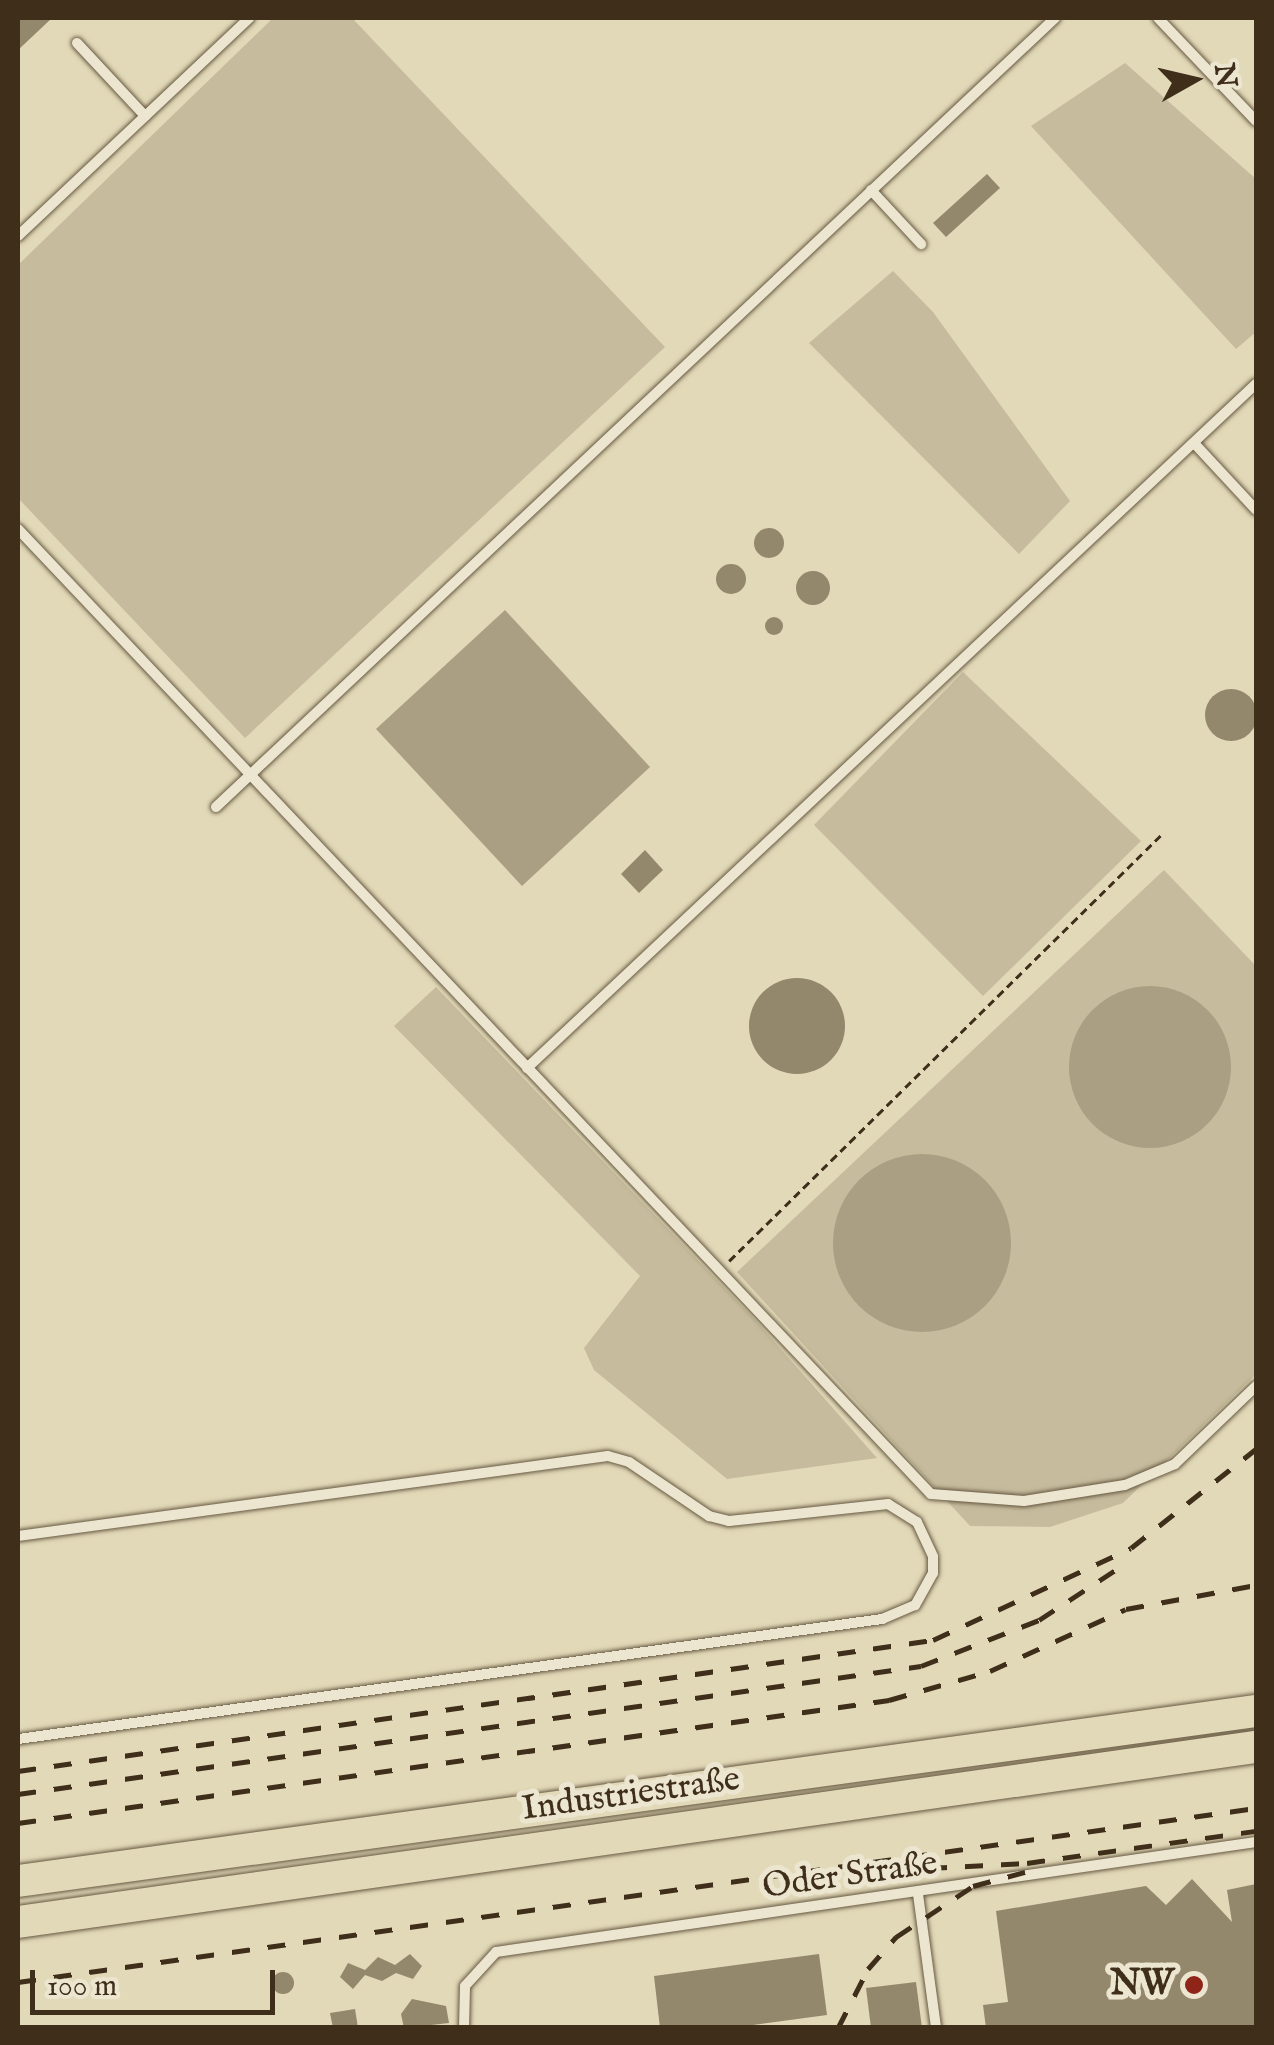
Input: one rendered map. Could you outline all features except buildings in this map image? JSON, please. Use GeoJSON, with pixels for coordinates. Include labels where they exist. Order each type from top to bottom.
{"type":"FeatureCollection","features":[{"type":"Feature","properties":{"kind":"highway","name":"Industriestraße"},"geometry":{"type":"LineString","coordinates":[[18,1881],[1256,1711]]}},
{"type":"Feature","properties":{"kind":"highway","name":"Industriestraße"},"geometry":{"type":"LineString","coordinates":[[18,1922],[1256,1748]]}},
{"type":"Feature","properties":{"kind":"lane"},"geometry":{"type":"LineString","coordinates":[[18,236],[249,18]]}},
{"type":"Feature","properties":{"kind":"lane"},"geometry":{"type":"LineString","coordinates":[[216,807],[1055,18]]}},
{"type":"Feature","properties":{"kind":"lane"},"geometry":{"type":"LineString","coordinates":[[1158,18],[1256,121]]}},
{"type":"Feature","properties":{"kind":"lane"},"geometry":{"type":"LineString","coordinates":[[77,43],[145,116]]}},
{"type":"Feature","properties":{"kind":"lane"},"geometry":{"type":"LineString","coordinates":[[870,190],[922,244]]}},
{"type":"Feature","properties":{"kind":"lane"},"geometry":{"type":"LineString","coordinates":[[528,1068],[1256,384]]}},
{"type":"Feature","properties":{"kind":"lane"},"geometry":{"type":"LineString","coordinates":[[1194,444],[1256,510]]}},
{"type":"Feature","properties":{"kind":"lane"},"geometry":{"type":"LineString","coordinates":[[18,529],[246,778],[528,1068],[931,1494],[1024,1501],[1125,1485],[1175,1464],[1256,1386]]}},
{"type":"Feature","properties":{"kind":"lane"},"geometry":{"type":"LineString","coordinates":[[18,1536],[608,1456],[630,1462],[708,1516],[728,1521],[888,1504],[917,1522],[933,1557],[932,1574],[915,1605],[882,1619],[18,1739]]}},
{"type":"Feature","properties":{"kind":"lane","name":"Oder Straße"},"geometry":{"type":"LineString","coordinates":[[464,2028],[465,1986],[496,1952],[918,1894],[1256,1842]]}},
{"type":"Feature","properties":{"kind":"lane"},"geometry":{"type":"LineString","coordinates":[[918,1894],[936,2028]]}},
{"type":"Feature","properties":{"kind":"path"},"geometry":{"type":"LineString","coordinates":[[718,1272],[1162,834]]}},
{"type":"Feature","properties":{"kind":"shaded area"},"geometry":{"type":"Polygon","coordinates":[[[273,18],[352,18],[665,347],[245,738],[18,498],[18,265],[273,18]]]}},
{"type":"Feature","properties":{"kind":"shaded area"},"geometry":{"type":"Polygon","coordinates":[[[1125,63],[1256,179],[1256,332],[1236,349],[1031,126],[1125,63]]]}},
{"type":"Feature","properties":{"kind":"shaded area"},"geometry":{"type":"Polygon","coordinates":[[[893,271],[933,312],[1070,501],[1019,554],[809,343],[893,271]]]}},
{"type":"Feature","properties":{"kind":"shaded area"},"geometry":{"type":"Polygon","coordinates":[[[505,610],[650,767],[522,886],[376,729],[505,610]]]}},
{"type":"Feature","properties":{"kind":"shaded area"},"geometry":{"type":"Polygon","coordinates":[[[963,672],[1141,841],[983,996],[814,825],[963,672]]]}},
{"type":"Feature","properties":{"kind":"shaded area"},"geometry":{"type":"Polygon","coordinates":[[[1164,870],[1256,966],[1256,1374],[1123,1503],[1050,1527],[970,1526],[737,1272],[1164,870]]]}},
{"type":"Feature","properties":{"kind":"shaded area"},"geometry":{"type":"Polygon","coordinates":[[[1150,986],[1181,993],[1207,1010],[1224,1036],[1231,1067],[1224,1098],[1207,1124],[1181,1141],[1150,1148],[1119,1141],[1093,1124],[1076,1098],[1069,1067],[1076,1036],[1093,1010],[1119,993],[1150,986]]]}},
{"type":"Feature","properties":{"kind":"shaded area"},"geometry":{"type":"Polygon","coordinates":[[[436,987],[757,1322],[877,1458],[727,1479],[594,1370],[584,1348],[640,1276],[394,1026],[436,987]]]}},
{"type":"Feature","properties":{"kind":"shaded area"},"geometry":{"type":"Polygon","coordinates":[[[922,1154],[956,1160],[985,1180],[1005,1209],[1011,1243],[1005,1277],[985,1306],[956,1326],[922,1332],[888,1326],[859,1306],[839,1277],[833,1243],[839,1209],[859,1180],[888,1160],[922,1154]]]}},
{"type":"Feature","properties":{"kind":"railway"},"geometry":{"type":"LineString","coordinates":[[18,1771],[933,1640],[1131,1548],[1256,1449]]}},
{"type":"Feature","properties":{"kind":"railway"},"geometry":{"type":"LineString","coordinates":[[18,1794],[921,1666],[1039,1620],[1123,1565]]}},
{"type":"Feature","properties":{"kind":"railway"},"geometry":{"type":"LineString","coordinates":[[18,1823],[889,1700],[990,1671],[1126,1609],[1256,1585]]}},
{"type":"Feature","properties":{"kind":"railway"},"geometry":{"type":"LineString","coordinates":[[18,1982],[1256,1808]]}},
{"type":"Feature","properties":{"kind":"railway"},"geometry":{"type":"LineString","coordinates":[[929,1868],[1027,1863],[1256,1831]]}},
{"type":"Feature","properties":{"kind":"railway"},"geometry":{"type":"LineString","coordinates":[[838,2028],[868,1969],[896,1937],[973,1886],[1025,1872]]}},
{"type":"Feature","properties":{"kind":"place","name":"NW"},"geometry":{"type":"Point","coordinates":[1194,1985]}}]}
